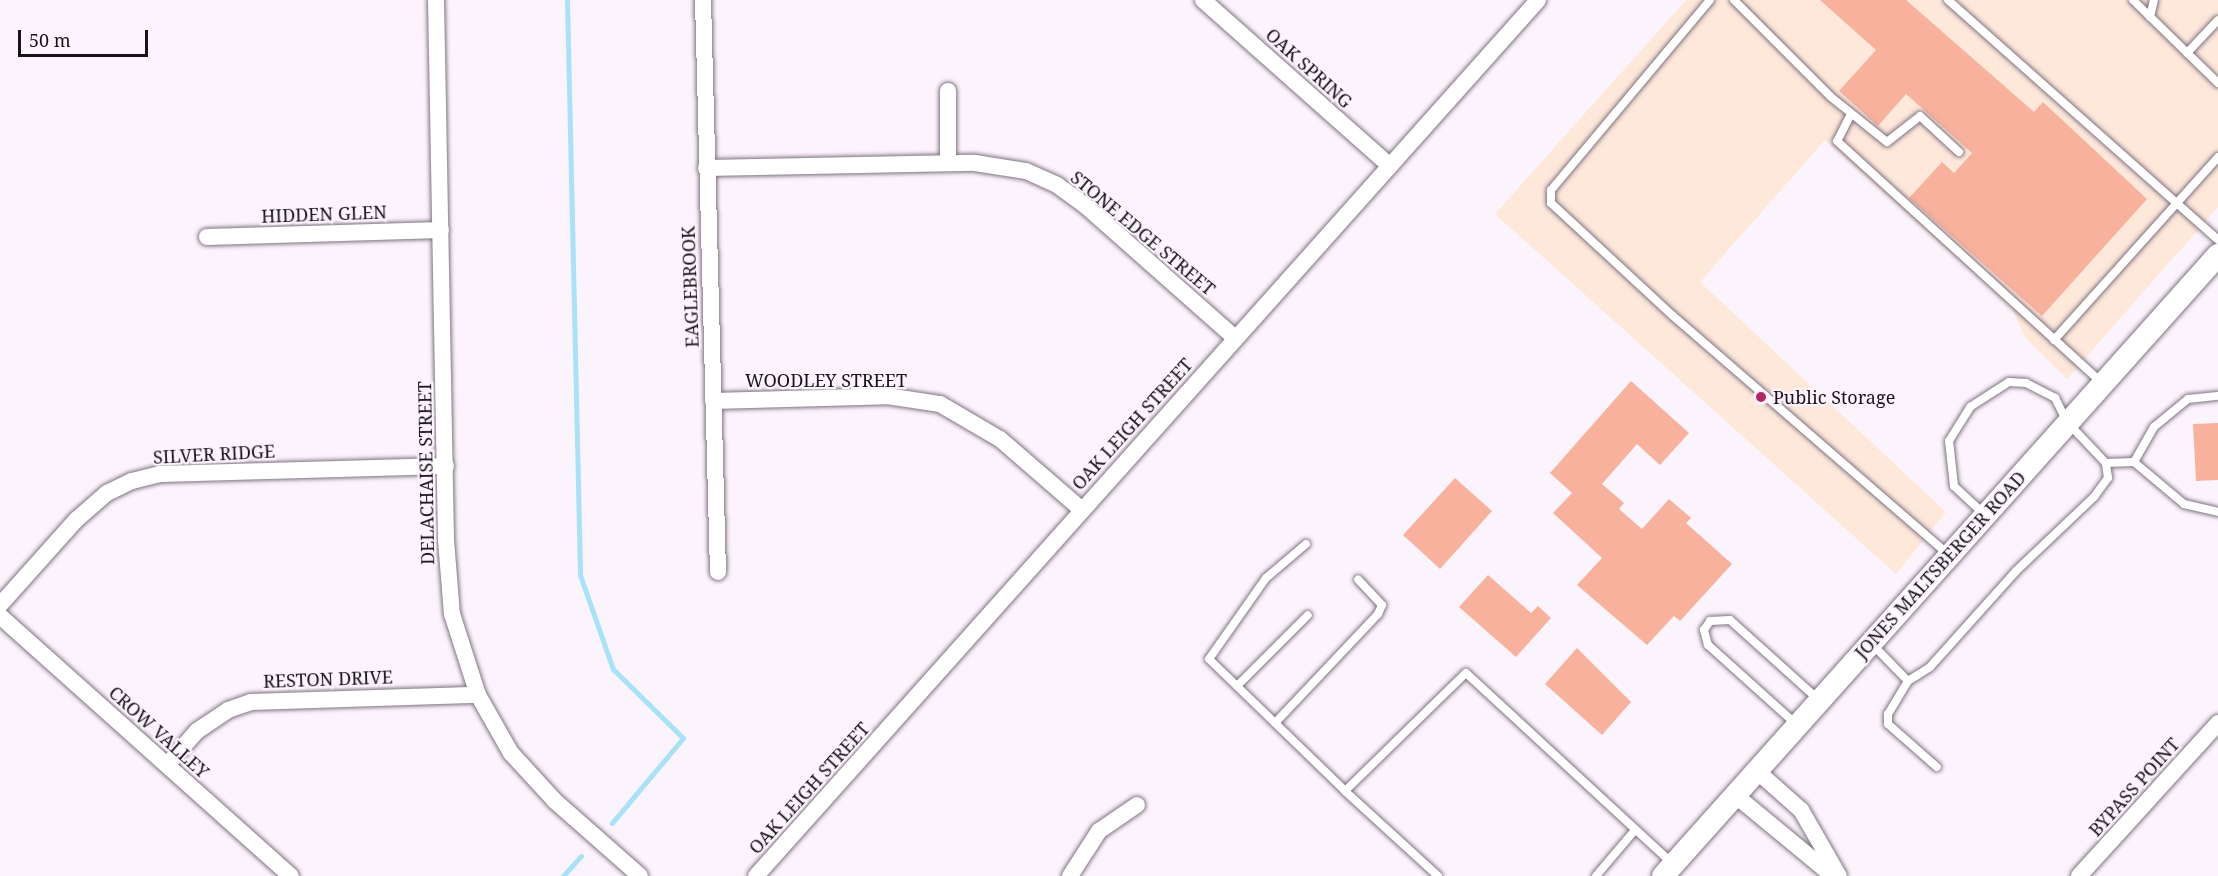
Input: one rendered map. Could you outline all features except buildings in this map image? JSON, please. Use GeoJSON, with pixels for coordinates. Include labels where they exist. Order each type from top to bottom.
{"type":"FeatureCollection","features":[{"type":"Feature","properties":{"kind":"main road","name":"JONES MALTSBERGER ROAD"},"geometry":{"type":"LineString","coordinates":[[1668,870],[2217,255]]}},
{"type":"Feature","properties":{"kind":"street","name":"DELACHAISE STREET"},"geometry":{"type":"LineString","coordinates":[[436,0],[446,466],[452,614],[478,694],[499,735],[532,778],[640,876]]}},
{"type":"Feature","properties":{"kind":"street","name":"EAGLEBROOK"},"geometry":{"type":"LineString","coordinates":[[703,0],[718,572]]}},
{"type":"Feature","properties":{"kind":"street","name":"OAK SPRING"},"geometry":{"type":"LineString","coordinates":[[1203,0],[1390,166]]}},
{"type":"Feature","properties":{"kind":"street","name":"OAK LEIGH STREET"},"geometry":{"type":"LineString","coordinates":[[756,876],[1537,0]]}},
{"type":"Feature","properties":{"kind":"street"},"geometry":{"type":"LineString","coordinates":[[948,91],[948,163]]}},
{"type":"Feature","properties":{"kind":"street","name":"STONE EDGE STREET"},"geometry":{"type":"LineString","coordinates":[[706,168],[948,163],[1009,166],[1057,185],[1235,338]]}},
{"type":"Feature","properties":{"kind":"street","name":"HIDDEN GLEN"},"geometry":{"type":"LineString","coordinates":[[207,237],[441,230]]}},
{"type":"Feature","properties":{"kind":"street","name":"WOODLEY STREET"},"geometry":{"type":"LineString","coordinates":[[713,401],[887,396],[940,404],[1000,439],[1082,510]]}},
{"type":"Feature","properties":{"kind":"street","name":"SILVER RIDGE"},"geometry":{"type":"LineString","coordinates":[[0,605],[76,520],[107,493],[132,481],[160,474],[446,466]]}},
{"type":"Feature","properties":{"kind":"street","name":"CROW VALLEY"},"geometry":{"type":"LineString","coordinates":[[0,616],[291,876]]}},
{"type":"Feature","properties":{"kind":"street","name":"RESTON DRIVE"},"geometry":{"type":"LineString","coordinates":[[167,765],[197,731],[228,710],[251,702],[478,694]]}},
{"type":"Feature","properties":{"kind":"street","name":"BYPASS POINT"},"geometry":{"type":"LineString","coordinates":[[2079,876],[2218,723]]}},
{"type":"Feature","properties":{"kind":"street"},"geometry":{"type":"LineString","coordinates":[[1757,771],[1801,810],[1839,876]]}},
{"type":"Feature","properties":{"kind":"street"},"geometry":{"type":"LineString","coordinates":[[1735,795],[1833,876]]}},
{"type":"Feature","properties":{"kind":"street"},"geometry":{"type":"LineString","coordinates":[[1070,876],[1099,831],[1137,805]]}},
{"type":"Feature","properties":{"kind":"lane"},"geometry":{"type":"LineString","coordinates":[[1710,0],[1551,190],[1551,203],[1672,315],[1949,556]]}},
{"type":"Feature","properties":{"kind":"lane"},"geometry":{"type":"LineString","coordinates":[[1734,0],[1851,114],[1887,142],[1920,116],[1959,152]]}},
{"type":"Feature","properties":{"kind":"lane"},"geometry":{"type":"LineString","coordinates":[[2133,0],[2218,83]]}},
{"type":"Feature","properties":{"kind":"lane"},"geometry":{"type":"LineString","coordinates":[[2150,17],[2154,0]]}},
{"type":"Feature","properties":{"kind":"lane"},"geometry":{"type":"LineString","coordinates":[[1954,2],[2175,201],[2217,255]]}},
{"type":"Feature","properties":{"kind":"lane"},"geometry":{"type":"LineString","coordinates":[[2187,53],[2218,20]]}},
{"type":"Feature","properties":{"kind":"lane"},"geometry":{"type":"LineString","coordinates":[[1851,114],[1837,141],[2102,384]]}},
{"type":"Feature","properties":{"kind":"lane"},"geometry":{"type":"LineString","coordinates":[[2055,340],[2175,201],[2218,157]]}},
{"type":"Feature","properties":{"kind":"lane"},"geometry":{"type":"LineString","coordinates":[[1936,767],[1888,724],[1888,714],[1908,681],[1930,667],[2016,571],[2094,497],[2108,477],[2106,463],[2068,423],[2055,398],[2026,383],[2009,382],[1970,407],[1949,441],[1954,486],[1986,515]]}},
{"type":"Feature","properties":{"kind":"lane"},"geometry":{"type":"LineString","coordinates":[[2134,462],[2154,427],[2188,399],[2218,396]]}},
{"type":"Feature","properties":{"kind":"lane"},"geometry":{"type":"LineString","coordinates":[[2106,463],[2134,462],[2184,504],[2218,513]]}},
{"type":"Feature","properties":{"kind":"lane"},"geometry":{"type":"LineString","coordinates":[[1306,544],[1266,578],[1209,659],[1345,791],[1438,876]]}},
{"type":"Feature","properties":{"kind":"lane"},"geometry":{"type":"LineString","coordinates":[[1275,723],[1378,614],[1382,605],[1358,579]]}},
{"type":"Feature","properties":{"kind":"lane"},"geometry":{"type":"LineString","coordinates":[[1237,686],[1308,615]]}},
{"type":"Feature","properties":{"kind":"lane"},"geometry":{"type":"LineString","coordinates":[[1798,725],[1708,645],[1706,626],[1714,619],[1730,620],[1820,700]]}},
{"type":"Feature","properties":{"kind":"lane"},"geometry":{"type":"LineString","coordinates":[[1871,643],[1908,681]]}},
{"type":"Feature","properties":{"kind":"lane"},"geometry":{"type":"LineString","coordinates":[[1345,791],[1466,673],[1635,830],[1668,870]]}},
{"type":"Feature","properties":{"kind":"lane"},"geometry":{"type":"LineString","coordinates":[[1596,876],[1635,830]]}},
{"type":"Feature","properties":{"kind":"shaded area"},"geometry":{"type":"Polygon","coordinates":[[[1686,0],[2218,0],[2218,207],[2067,379],[2026,339],[2012,308],[1825,140],[1700,282],[1946,512],[1896,574],[1495,214],[1686,0]]]}},
{"type":"Feature","properties":{"kind":"waterway"},"geometry":{"type":"LineString","coordinates":[[567,0],[580,575],[613,669],[683,738],[612,823]]}},
{"type":"Feature","properties":{"kind":"waterway"},"geometry":{"type":"LineString","coordinates":[[563,876],[581,856]]}},
{"type":"Feature","properties":{"kind":"place","name":"Public Storage"},"geometry":{"type":"Point","coordinates":[1761,397]}}]}
